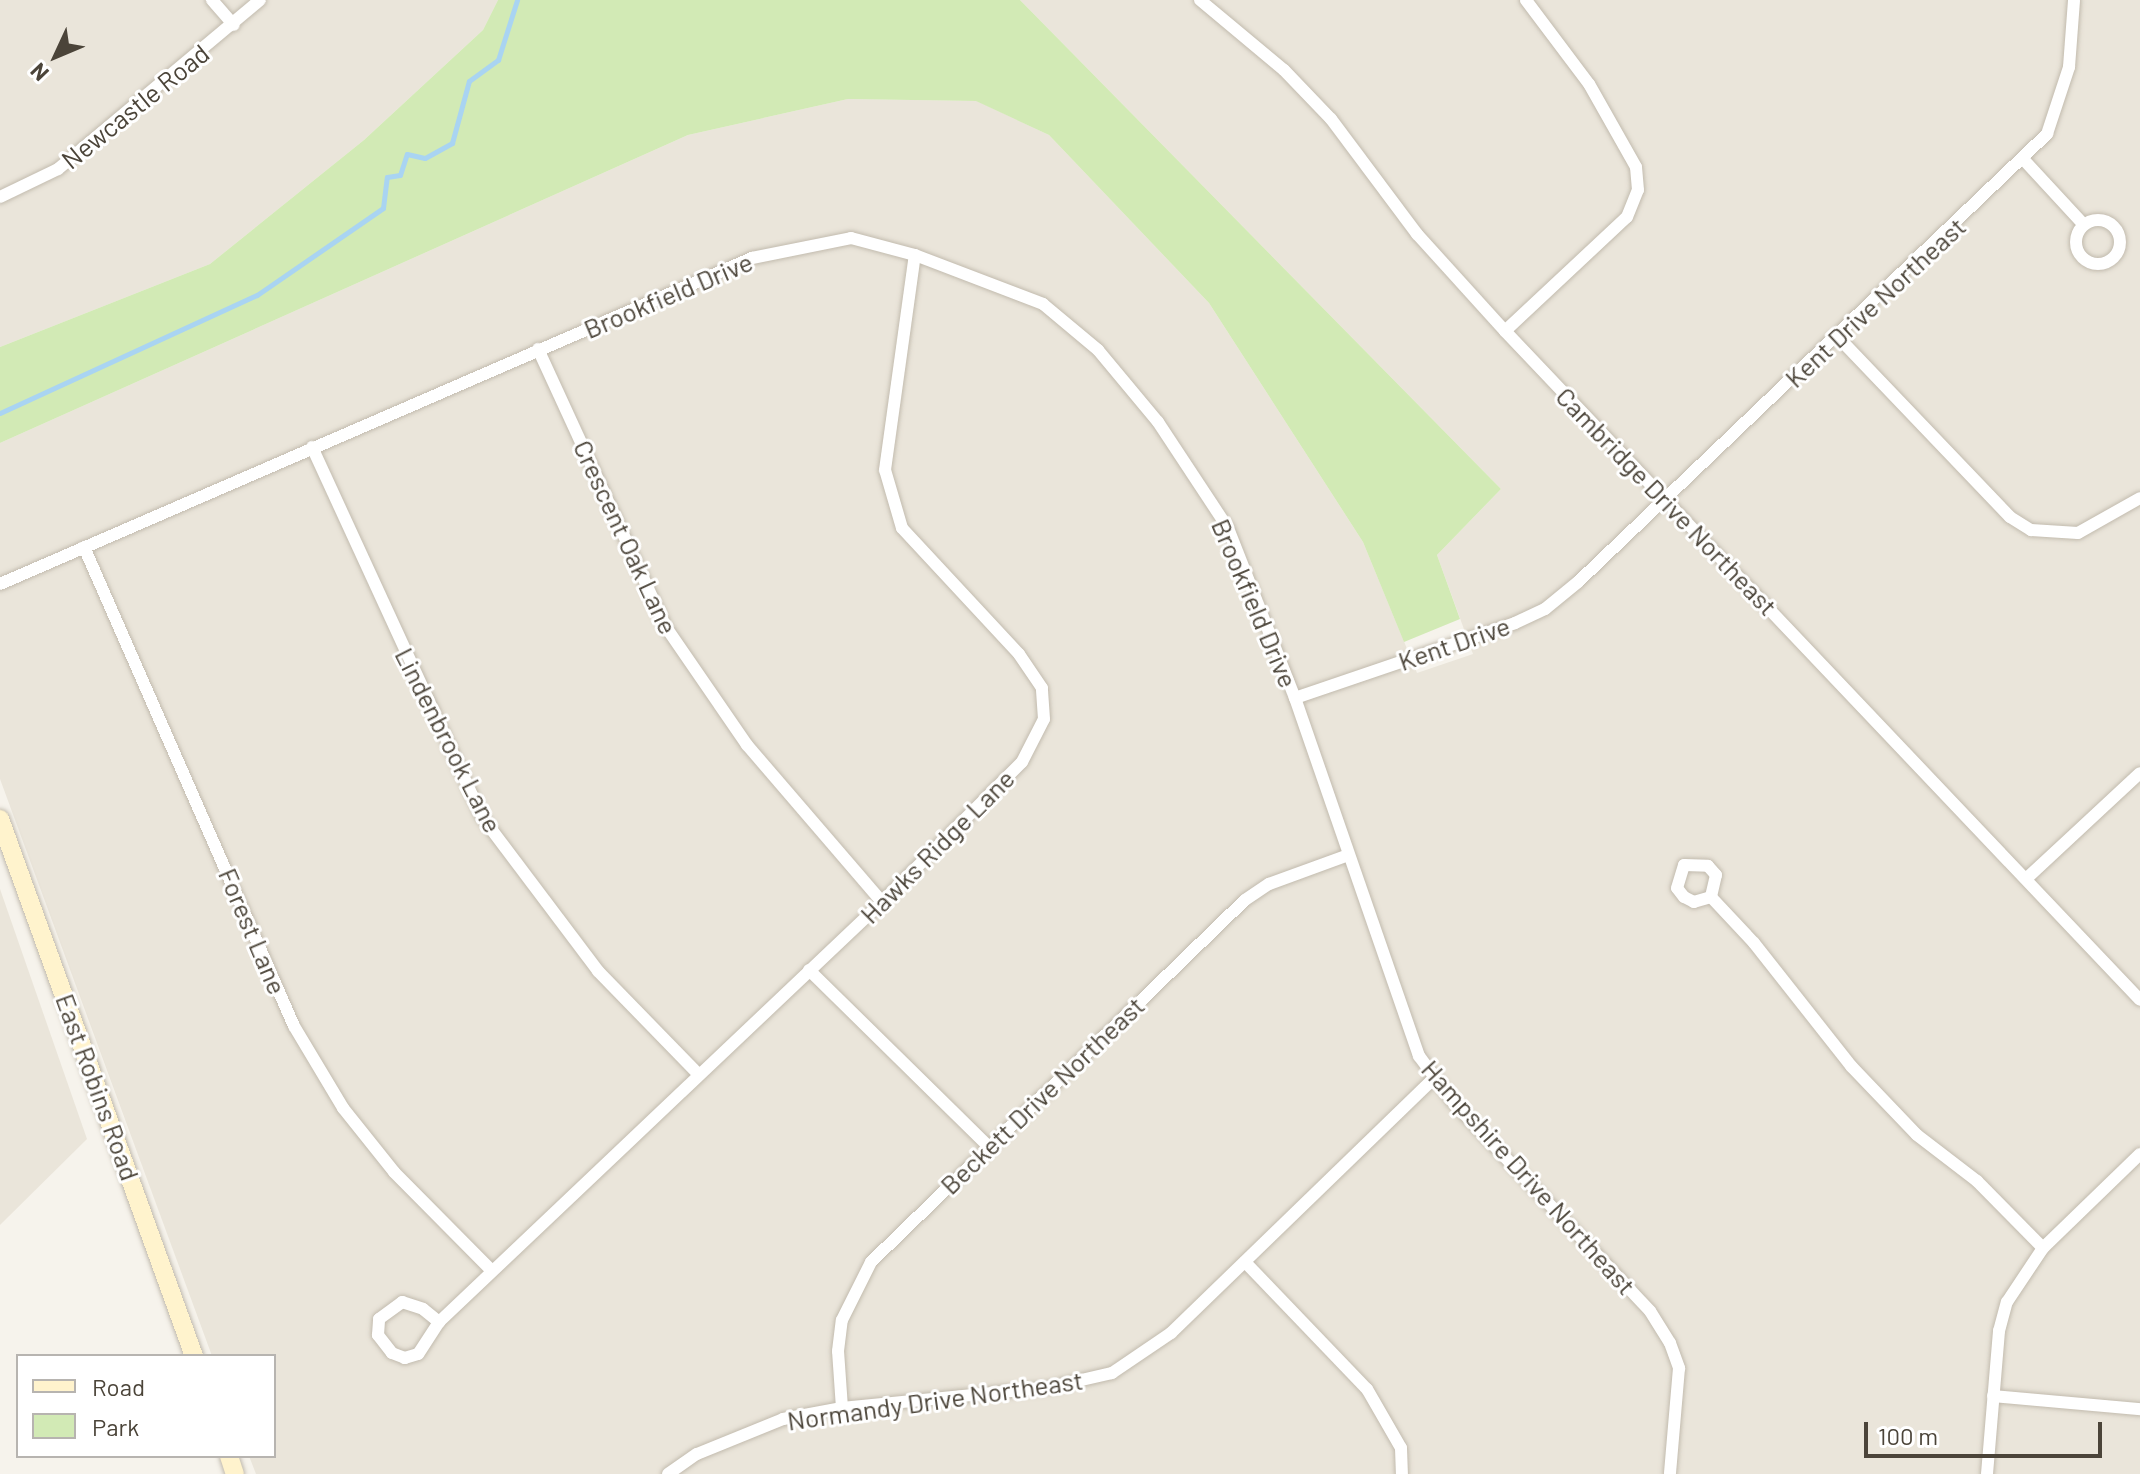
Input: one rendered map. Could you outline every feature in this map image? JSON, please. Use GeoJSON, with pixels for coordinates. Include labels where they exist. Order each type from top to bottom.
{"type":"FeatureCollection","features":[{"type":"Feature","properties":{"kind":"street"},"geometry":{"type":"LineString","coordinates":[[212,0],[234,25]]}},
{"type":"Feature","properties":{"kind":"street","name":"Newcastle Road"},"geometry":{"type":"LineString","coordinates":[[0,197],[58,169],[234,25],[260,0]]}},
{"type":"Feature","properties":{"kind":"street","name":"Cambridge Drive Northeast"},"geometry":{"type":"LineString","coordinates":[[1200,0],[1284,70],[1331,119],[1417,234],[1505,331],[2140,1000]]}},
{"type":"Feature","properties":{"kind":"street"},"geometry":{"type":"LineString","coordinates":[[1505,331],[1627,217],[1638,190],[1636,167],[1589,84],[1526,0]]}},
{"type":"Feature","properties":{"kind":"street","name":"Kent Drive Northeast"},"geometry":{"type":"LineString","coordinates":[[1599,561],[2024,160],[2047,134],[2069,67],[2074,0]]}},
{"type":"Feature","properties":{"kind":"street"},"geometry":{"type":"LineString","coordinates":[[2024,160],[2083,224]]}},
{"type":"Feature","properties":{"kind":"street","name":"Brookfield Drive"},"geometry":{"type":"LineString","coordinates":[[0,584],[752,258],[851,238],[915,255],[1043,304],[1098,350],[1158,422],[1228,528],[1295,698]]}},
{"type":"Feature","properties":{"kind":"street","name":"Hawks Ridge Lane"},"geometry":{"type":"LineString","coordinates":[[439,1322],[423,1309],[402,1302],[379,1319],[378,1335],[392,1353],[405,1358],[418,1354],[439,1322],[491,1270],[882,902],[1022,762],[1044,719],[1042,688],[1019,654],[902,528],[885,470],[915,255]]}},
{"type":"Feature","properties":{"kind":"street"},"geometry":{"type":"LineString","coordinates":[[1838,337],[2010,517],[2031,530],[2055,535],[2078,533],[2140,498]]}},
{"type":"Feature","properties":{"kind":"street","name":"Crescent Oak Lane"},"geometry":{"type":"LineString","coordinates":[[538,349],[666,627],[747,745],[882,902]]}},
{"type":"Feature","properties":{"kind":"street","name":"Lindenbrook Lane"},"geometry":{"type":"LineString","coordinates":[[312,447],[482,817],[598,971],[698,1074]]}},
{"type":"Feature","properties":{"kind":"street","name":"Forest Lane"},"geometry":{"type":"LineString","coordinates":[[84,547],[294,1026],[343,1108],[394,1172],[491,1270]]}},
{"type":"Feature","properties":{"kind":"street","name":"Kent Drive"},"geometry":{"type":"LineString","coordinates":[[1295,698],[1515,623],[1545,609],[1599,561]]}},
{"type":"Feature","properties":{"kind":"street","name":"Hampshire Drive Northeast"},"geometry":{"type":"LineString","coordinates":[[1295,698],[1405,1029],[1433,1079],[1650,1311],[1670,1343],[1679,1368],[1670,1474]]}},
{"type":"Feature","properties":{"kind":"street"},"geometry":{"type":"LineString","coordinates":[[2027,878],[2140,773]]}},
{"type":"Feature","properties":{"kind":"street","name":"East Robins Road"},"geometry":{"type":"LineString","coordinates":[[2,828],[193,1354]]}},
{"type":"Feature","properties":{"kind":"street","name":"Beckett Drive Northeast"},"geometry":{"type":"LineString","coordinates":[[842,1408],[838,1351],[853,1290],[871,1262],[987,1145],[1245,900],[1269,884],[1346,856]]}},
{"type":"Feature","properties":{"kind":"street"},"geometry":{"type":"LineString","coordinates":[[1711,897],[1754,943],[1851,1066],[1917,1135],[1977,1181],[2043,1248]]}},
{"type":"Feature","properties":{"kind":"street"},"geometry":{"type":"LineString","coordinates":[[809,970],[987,1145]]}},
{"type":"Feature","properties":{"kind":"street","name":"Normandy Drive Northeast"},"geometry":{"type":"LineString","coordinates":[[668,1474],[737,1436],[783,1419],[842,1408],[1051,1387],[1112,1373],[1171,1333],[1433,1079]]}},
{"type":"Feature","properties":{"kind":"street"},"geometry":{"type":"LineString","coordinates":[[1987,1474],[1993,1396],[2007,1302],[2043,1248],[2140,1154]]}},
{"type":"Feature","properties":{"kind":"street"},"geometry":{"type":"LineString","coordinates":[[1245,1262],[1367,1389],[1401,1448],[1402,1474]]}},
{"type":"Feature","properties":{"kind":"street"},"geometry":{"type":"LineString","coordinates":[[1993,1396],[2140,1409]]}},
{"type":"Feature","properties":{"kind":"shaded area"},"geometry":{"type":"Polygon","coordinates":[[[0,0],[498,0],[483,30],[364,140],[210,264],[0,347],[0,0]]]}},
{"type":"Feature","properties":{"kind":"shaded area"},"geometry":{"type":"Polygon","coordinates":[[[1020,0],[2140,0],[2140,1474],[256,1474],[250,1458],[276,1458],[276,1354],[211,1354],[0,779],[0,443],[688,135],[848,99],[977,101],[1049,135],[1209,303],[1363,542],[1417,673],[1473,654],[1437,555],[1501,489],[1020,0]]]}},
{"type":"Feature","properties":{"kind":"shaded area"},"geometry":{"type":"Polygon","coordinates":[[[0,889],[87,1139],[0,1225],[0,889]]]}},
{"type":"Feature","properties":{"kind":"green space"},"geometry":{"type":"Polygon","coordinates":[[[498,0],[1020,0],[1501,489],[1437,555],[1460,619],[1404,642],[1363,542],[1209,303],[1049,135],[976,101],[848,99],[688,135],[0,443],[0,347],[210,264],[364,140],[483,30],[498,0]]]}},
{"type":"Feature","properties":{"kind":"waterway"},"geometry":{"type":"LineString","coordinates":[[0,413],[257,295],[383,208],[387,177],[400,175],[407,154],[425,158],[452,143],[469,81],[498,60],[517,0]]}}]}
